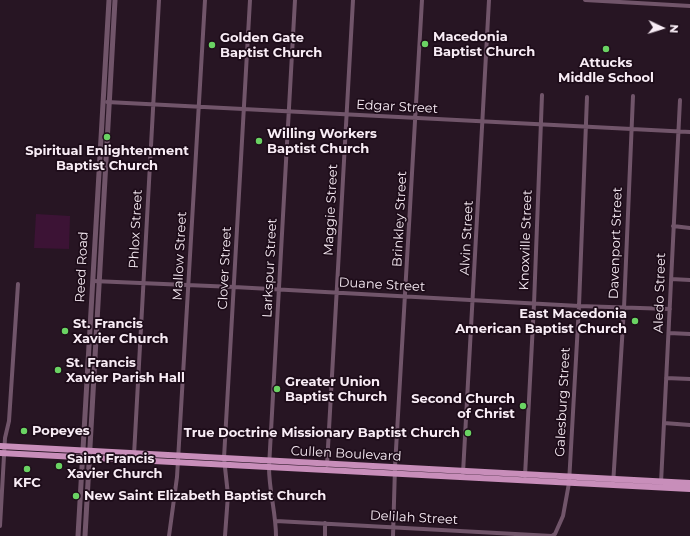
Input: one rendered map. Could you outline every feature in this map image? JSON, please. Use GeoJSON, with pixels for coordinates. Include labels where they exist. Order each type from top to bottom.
{"type":"FeatureCollection","features":[{"type":"Feature","properties":{"kind":"main road","name":"Cullen Boulevard"},"geometry":{"type":"LineString","coordinates":[[2,449],[133,457],[178,462],[224,461]]}},
{"type":"Feature","properties":{"kind":"main road","name":"Cullen Boulevard"},"geometry":{"type":"LineString","coordinates":[[133,457],[178,455],[224,461],[269,464],[613,482],[661,485],[690,489]]}},
{"type":"Feature","properties":{"kind":"main road","name":"Cullen Boulevard"},"geometry":{"type":"LineString","coordinates":[[661,485],[690,483]]}},
{"type":"Feature","properties":{"kind":"street","name":"Reed Road"},"geometry":{"type":"LineString","coordinates":[[85,536],[87,389],[109,0]]}},
{"type":"Feature","properties":{"kind":"street","name":"Reed Road"},"geometry":{"type":"LineString","coordinates":[[78,536],[93,389],[115,0]]}},
{"type":"Feature","properties":{"kind":"street","name":"Phlox Street"},"geometry":{"type":"LineString","coordinates":[[133,457],[159,0]]}},
{"type":"Feature","properties":{"kind":"street","name":"Mallow Street"},"geometry":{"type":"LineString","coordinates":[[169,536],[178,462],[205,0]]}},
{"type":"Feature","properties":{"kind":"street","name":"Clover Street"},"geometry":{"type":"LineString","coordinates":[[225,536],[228,495],[224,461],[250,0]]}},
{"type":"Feature","properties":{"kind":"street","name":"Larkspur Street"},"geometry":{"type":"LineString","coordinates":[[276,536],[276,521],[269,489],[269,464],[295,0]]}},
{"type":"Feature","properties":{"kind":"street","name":"Maggie Street"},"geometry":{"type":"LineString","coordinates":[[327,466],[353,0]]}},
{"type":"Feature","properties":{"kind":"street","name":"Brinkley Street"},"geometry":{"type":"LineString","coordinates":[[393,536],[394,470],[422,0]]}},
{"type":"Feature","properties":{"kind":"street","name":"Alvin Street"},"geometry":{"type":"LineString","coordinates":[[463,474],[490,0]]}},
{"type":"Feature","properties":{"kind":"street"},"geometry":{"type":"LineString","coordinates":[[585,0],[638,1],[690,6]]}},
{"type":"Feature","properties":{"kind":"street"},"geometry":{"type":"LineString","coordinates":[[683,0],[683,5]]}},
{"type":"Feature","properties":{"kind":"street"},"geometry":{"type":"LineString","coordinates":[[106,52],[112,52]]}},
{"type":"Feature","properties":{"kind":"street","name":"Knoxville Street"},"geometry":{"type":"LineString","coordinates":[[524,477],[534,304],[542,95]]}},
{"type":"Feature","properties":{"kind":"street","name":"Davenport Street"},"geometry":{"type":"LineString","coordinates":[[613,482],[624,308],[633,96]]}},
{"type":"Feature","properties":{"kind":"street","name":"Galesburg Street"},"geometry":{"type":"LineString","coordinates":[[552,536],[555,534],[563,516],[569,480],[579,306],[587,97]]}},
{"type":"Feature","properties":{"kind":"street","name":"Aledo Street"},"geometry":{"type":"LineString","coordinates":[[661,485],[680,100]]}},
{"type":"Feature","properties":{"kind":"street","name":"Edgar Street"},"geometry":{"type":"LineString","coordinates":[[103,101],[153,105],[690,132]]}},
{"type":"Feature","properties":{"kind":"street"},"geometry":{"type":"LineString","coordinates":[[101,145],[107,145]]}},
{"type":"Feature","properties":{"kind":"street"},"geometry":{"type":"LineString","coordinates":[[98,187],[105,188]]}},
{"type":"Feature","properties":{"kind":"street"},"geometry":{"type":"LineString","coordinates":[[673,226],[690,228]]}},
{"type":"Feature","properties":{"kind":"street"},"geometry":{"type":"LineString","coordinates":[[96,230],[102,230]]}},
{"type":"Feature","properties":{"kind":"street"},"geometry":{"type":"LineString","coordinates":[[671,279],[690,280]]}},
{"type":"Feature","properties":{"kind":"street","name":"Duane Street"},"geometry":{"type":"LineString","coordinates":[[93,281],[100,280],[337,292],[534,304],[670,309]]}},
{"type":"Feature","properties":{"kind":"street"},"geometry":{"type":"LineString","coordinates":[[0,526],[2,449],[9,421],[18,284]]}},
{"type":"Feature","properties":{"kind":"street"},"geometry":{"type":"LineString","coordinates":[[669,333],[690,334]]}},
{"type":"Feature","properties":{"kind":"street"},"geometry":{"type":"LineString","coordinates":[[90,335],[96,335]]}},
{"type":"Feature","properties":{"kind":"street"},"geometry":{"type":"LineString","coordinates":[[666,378],[690,379]]}},
{"type":"Feature","properties":{"kind":"street"},"geometry":{"type":"LineString","coordinates":[[87,389],[93,389]]}},
{"type":"Feature","properties":{"kind":"street"},"geometry":{"type":"LineString","coordinates":[[664,423],[690,425]]}},
{"type":"Feature","properties":{"kind":"street"},"geometry":{"type":"LineString","coordinates":[[79,518],[86,518]]}},
{"type":"Feature","properties":{"kind":"street","name":"Delilah Street"},"geometry":{"type":"LineString","coordinates":[[276,521],[552,536]]}},
{"type":"Feature","properties":{"kind":"street"},"geometry":{"type":"LineString","coordinates":[[325,524],[325,536]]}},
{"type":"Feature","properties":{"kind":"street"},"geometry":{"type":"LineString","coordinates":[[446,530],[446,536]]}},
{"type":"Feature","properties":{"kind":"shaded area"},"geometry":{"type":"Polygon","coordinates":[[[36,214],[70,216],[69,249],[34,248],[36,214]]]}},
{"type":"Feature","properties":{"kind":"place","name":"Macedonia Baptist Church"},"geometry":{"type":"Point","coordinates":[425,44]}},
{"type":"Feature","properties":{"kind":"place","name":"Golden Gate Baptist Church"},"geometry":{"type":"Point","coordinates":[212,45]}},
{"type":"Feature","properties":{"kind":"place","name":"Attucks Middle School"},"geometry":{"type":"Point","coordinates":[606,49]}},
{"type":"Feature","properties":{"kind":"place","name":"Spiritual Enlightenment Baptist Church"},"geometry":{"type":"Point","coordinates":[107,137]}},
{"type":"Feature","properties":{"kind":"place","name":"Willing Workers Baptist Church"},"geometry":{"type":"Point","coordinates":[259,141]}},
{"type":"Feature","properties":{"kind":"place","name":"East Macedonia American Baptist Church"},"geometry":{"type":"Point","coordinates":[635,321]}},
{"type":"Feature","properties":{"kind":"place","name":"St. Francis Xavier Church"},"geometry":{"type":"Point","coordinates":[65,331]}},
{"type":"Feature","properties":{"kind":"place","name":"St. Francis Xavier Parish Hall"},"geometry":{"type":"Point","coordinates":[58,370]}},
{"type":"Feature","properties":{"kind":"place","name":"Greater Union Baptist Church"},"geometry":{"type":"Point","coordinates":[277,389]}},
{"type":"Feature","properties":{"kind":"place","name":"Second Church of Christ"},"geometry":{"type":"Point","coordinates":[523,406]}},
{"type":"Feature","properties":{"kind":"place","name":"Popeyes"},"geometry":{"type":"Point","coordinates":[24,431]}},
{"type":"Feature","properties":{"kind":"place","name":"True Doctrine Missionary Baptist Church"},"geometry":{"type":"Point","coordinates":[468,433]}},
{"type":"Feature","properties":{"kind":"place","name":"Saint Francis Xavier Church"},"geometry":{"type":"Point","coordinates":[59,466]}},
{"type":"Feature","properties":{"kind":"place","name":"KFC"},"geometry":{"type":"Point","coordinates":[27,469]}},
{"type":"Feature","properties":{"kind":"place","name":"New Saint Elizabeth Baptist Church"},"geometry":{"type":"Point","coordinates":[76,496]}}]}
